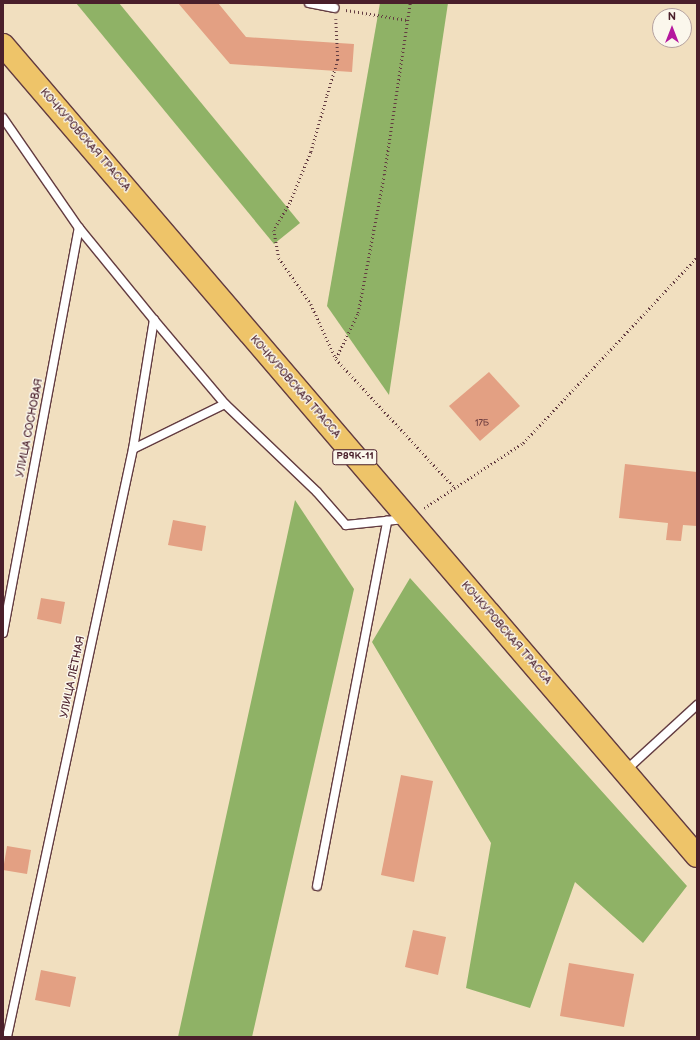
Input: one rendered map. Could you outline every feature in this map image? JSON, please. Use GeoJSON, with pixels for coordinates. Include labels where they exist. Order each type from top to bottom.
{"type":"FeatureCollection","features":[{"type":"Feature","properties":{"kind":"main road","name":"КОЧКУРОВСКАЯ ТРАССА"},"geometry":{"type":"LineString","coordinates":[[3,45],[398,520],[625,772],[697,856]]}},
{"type":"Feature","properties":{"kind":"lane"},"geometry":{"type":"LineString","coordinates":[[309,3],[335,8]]}},
{"type":"Feature","properties":{"kind":"lane"},"geometry":{"type":"LineString","coordinates":[[3,118],[79,228],[225,404],[317,492],[346,526],[398,520],[317,886]]}},
{"type":"Feature","properties":{"kind":"lane","name":"УЛИЦА СОСНОВАЯ"},"geometry":{"type":"LineString","coordinates":[[3,633],[79,228]]}},
{"type":"Feature","properties":{"kind":"lane","name":"УЛИЦА ЛЁТНАЯ"},"geometry":{"type":"LineString","coordinates":[[7,1037],[133,449],[154,320]]}},
{"type":"Feature","properties":{"kind":"lane"},"geometry":{"type":"LineString","coordinates":[[133,449],[225,404]]}},
{"type":"Feature","properties":{"kind":"lane"},"geometry":{"type":"LineString","coordinates":[[625,772],[697,705]]}},
{"type":"Feature","properties":{"kind":"path"},"geometry":{"type":"LineString","coordinates":[[336,359],[358,313],[384,175],[410,3]]}},
{"type":"Feature","properties":{"kind":"path"},"geometry":{"type":"LineString","coordinates":[[407,20],[335,8],[338,60],[311,152],[290,203],[274,230],[279,258],[311,304],[336,359],[455,488]]}},
{"type":"Feature","properties":{"kind":"path"},"geometry":{"type":"LineString","coordinates":[[398,520],[455,488],[523,443],[697,257]]}},
{"type":"Feature","properties":{"kind":"green space"},"geometry":{"type":"Polygon","coordinates":[[[76,3],[119,3],[300,223],[274,244],[76,3]]]}},
{"type":"Feature","properties":{"kind":"green space"},"geometry":{"type":"Polygon","coordinates":[[[380,3],[448,3],[389,395],[327,306],[380,3]]]}},
{"type":"Feature","properties":{"kind":"green space"},"geometry":{"type":"Polygon","coordinates":[[[295,500],[354,589],[252,1037],[178,1037],[295,500]]]}},
{"type":"Feature","properties":{"kind":"green space"},"geometry":{"type":"Polygon","coordinates":[[[410,578],[687,886],[643,943],[575,882],[530,1008],[466,988],[491,843],[372,642],[410,578]]]}},
{"type":"Feature","properties":{"kind":"building"},"geometry":{"type":"Polygon","coordinates":[[[178,3],[218,3],[246,37],[354,44],[352,72],[230,64],[178,3]]]}},
{"type":"Feature","properties":{"kind":"building"},"geometry":{"type":"Polygon","coordinates":[[[489,372],[520,406],[480,441],[449,406],[489,372]]]}},
{"type":"Feature","properties":{"kind":"building"},"geometry":{"type":"Polygon","coordinates":[[[625,464],[697,472],[697,526],[683,525],[681,541],[666,540],[668,523],[619,518],[625,464]]]}},
{"type":"Feature","properties":{"kind":"building"},"geometry":{"type":"Polygon","coordinates":[[[173,520],[206,526],[202,551],[168,545],[173,520]]]}},
{"type":"Feature","properties":{"kind":"building"},"geometry":{"type":"Polygon","coordinates":[[[41,598],[65,602],[61,624],[37,619],[41,598]]]}},
{"type":"Feature","properties":{"kind":"building"},"geometry":{"type":"Polygon","coordinates":[[[401,775],[433,781],[414,882],[381,875],[401,775]]]}},
{"type":"Feature","properties":{"kind":"building"},"geometry":{"type":"Polygon","coordinates":[[[7,846],[31,850],[27,874],[3,870],[7,846]]]}},
{"type":"Feature","properties":{"kind":"building"},"geometry":{"type":"Polygon","coordinates":[[[413,930],[446,937],[438,975],[405,967],[413,930]]]}},
{"type":"Feature","properties":{"kind":"building"},"geometry":{"type":"Polygon","coordinates":[[[569,963],[634,974],[624,1027],[560,1016],[569,963]]]}},
{"type":"Feature","properties":{"kind":"building"},"geometry":{"type":"Polygon","coordinates":[[[41,970],[76,977],[70,1007],[35,1000],[41,970]]]}}]}
